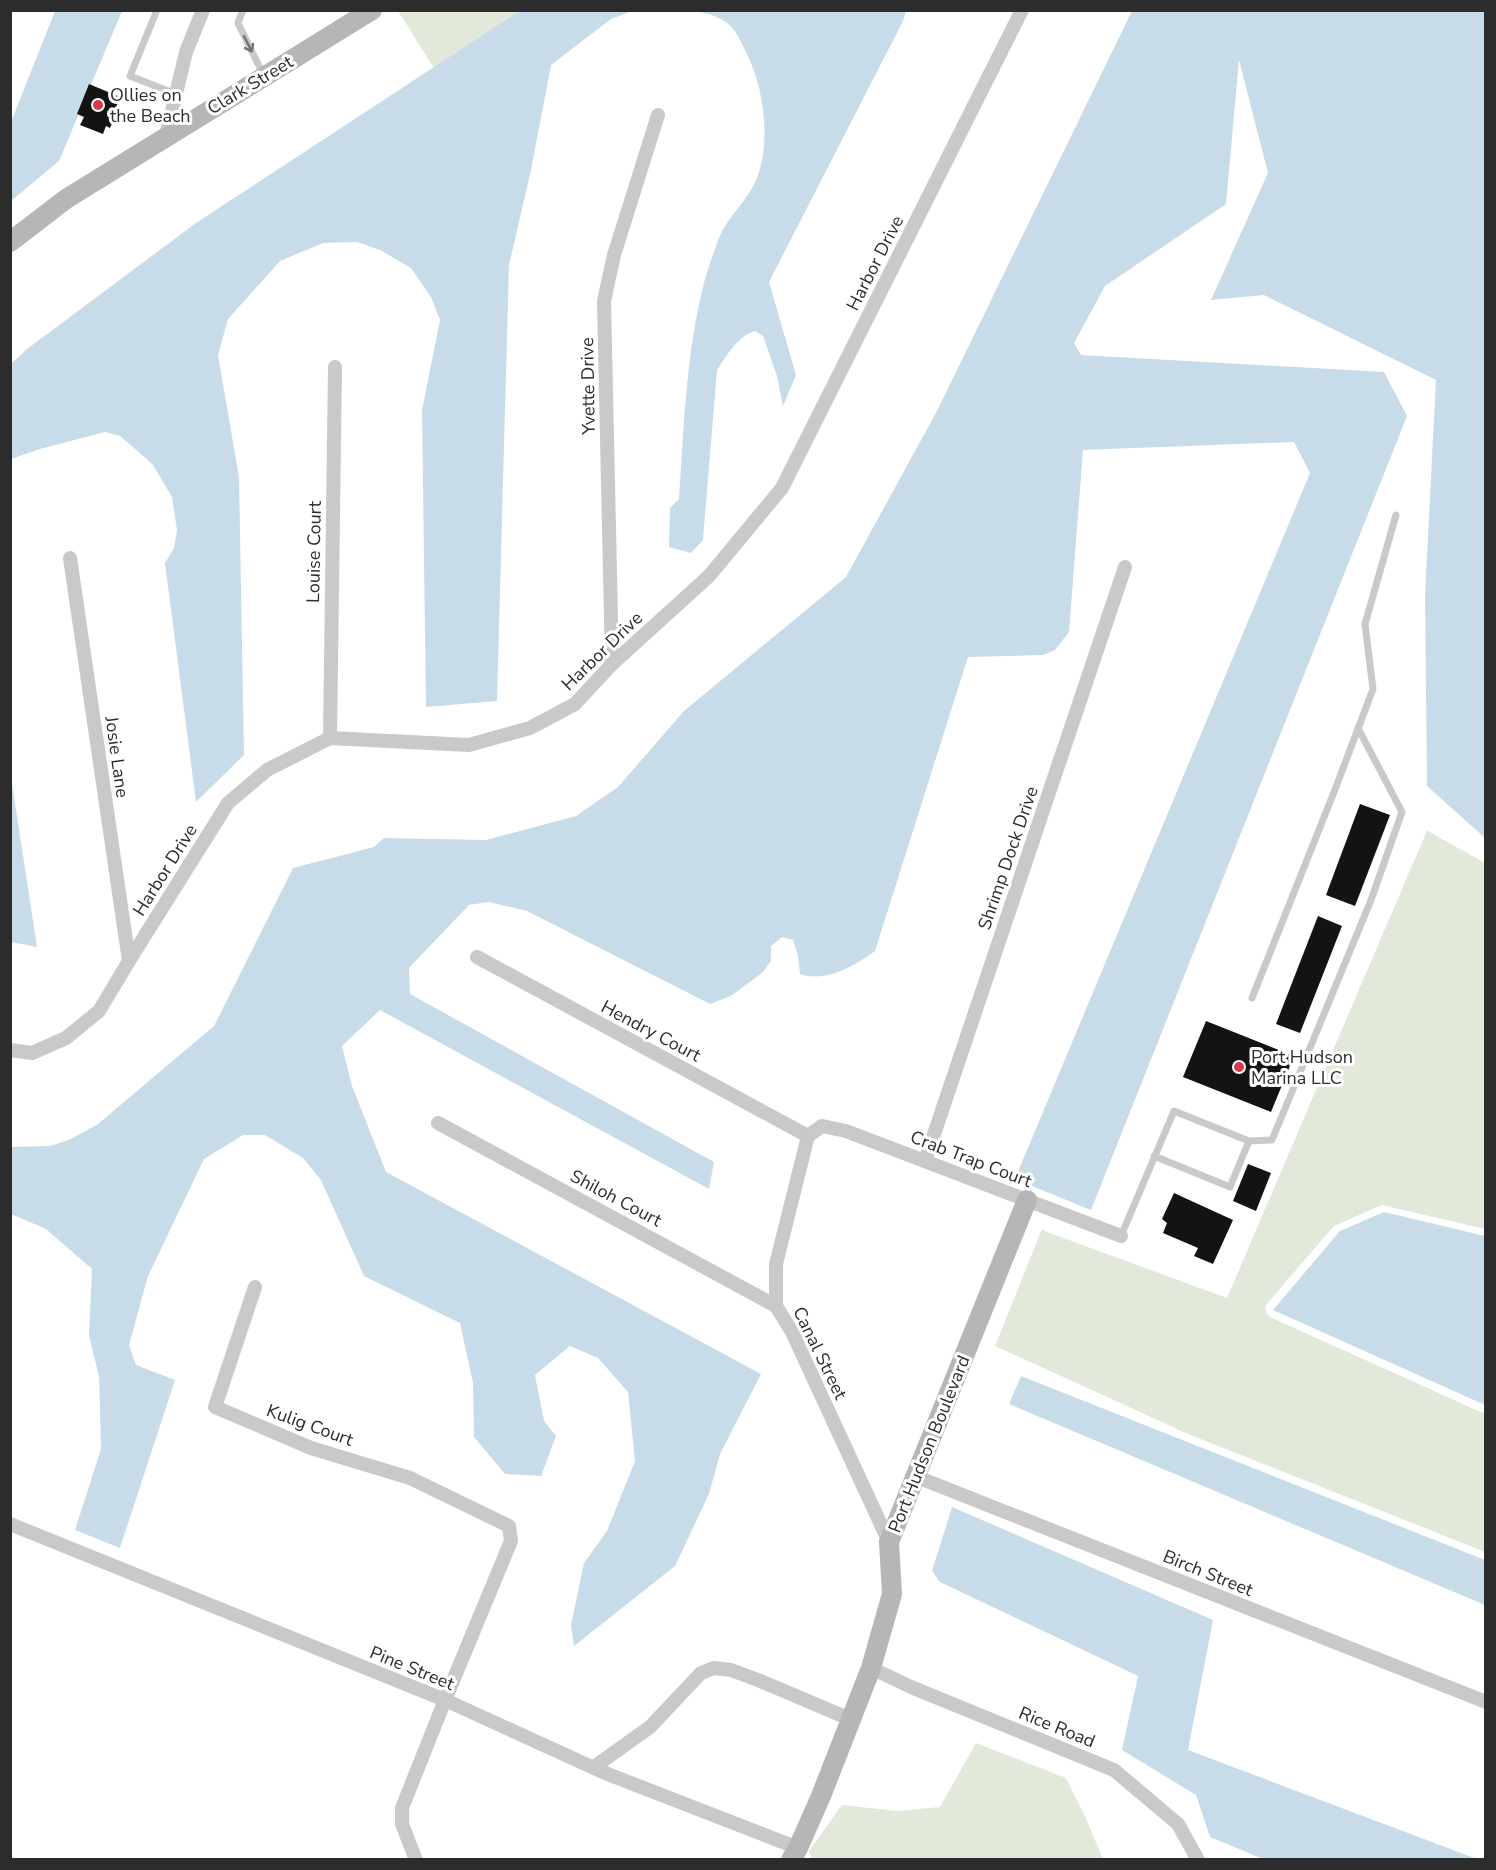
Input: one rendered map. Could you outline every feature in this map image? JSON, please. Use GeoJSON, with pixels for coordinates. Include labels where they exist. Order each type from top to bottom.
{"type":"FeatureCollection","features":[{"type":"Feature","properties":{"kind":"street"},"geometry":{"type":"LineString","coordinates":[[166,136],[186,52],[203,10]]}},
{"type":"Feature","properties":{"kind":"street","name":"Clark Street"},"geometry":{"type":"LineString","coordinates":[[10,242],[66,200],[372,10]]}},
{"type":"Feature","properties":{"kind":"street","name":"Harbor Drive"},"geometry":{"type":"LineString","coordinates":[[10,1050],[32,1053],[66,1038],[99,1011],[228,803],[267,770],[330,738],[470,746],[530,728],[575,704],[612,664],[709,576],[782,488],[1022,10]]}},
{"type":"Feature","properties":{"kind":"street","name":"Yvette Drive"},"geometry":{"type":"LineString","coordinates":[[612,664],[604,302],[614,255],[658,115]]}},
{"type":"Feature","properties":{"kind":"street","name":"Louise Court"},"geometry":{"type":"LineString","coordinates":[[330,738],[335,367]]}},
{"type":"Feature","properties":{"kind":"street","name":"Josie Lane"},"geometry":{"type":"LineString","coordinates":[[70,558],[129,961]]}},
{"type":"Feature","properties":{"kind":"street","name":"Shrimp Dock Drive"},"geometry":{"type":"LineString","coordinates":[[925,1161],[1125,567]]}},
{"type":"Feature","properties":{"kind":"street","name":"Hendry Court"},"geometry":{"type":"LineString","coordinates":[[477,957],[808,1136]]}},
{"type":"Feature","properties":{"kind":"street","name":"Shiloh Court"},"geometry":{"type":"LineString","coordinates":[[438,1123],[776,1306]]}},
{"type":"Feature","properties":{"kind":"street","name":"Crab Trap Court"},"geometry":{"type":"LineString","coordinates":[[808,1136],[822,1126],[846,1131],[1121,1236]]}},
{"type":"Feature","properties":{"kind":"street","name":"Canal Street"},"geometry":{"type":"LineString","coordinates":[[808,1136],[776,1264],[776,1306],[792,1332],[889,1542]]}},
{"type":"Feature","properties":{"kind":"street","name":"Port Hudson Boulevard"},"geometry":{"type":"LineString","coordinates":[[795,1854],[821,1796],[871,1668],[892,1594],[889,1542],[1027,1200]]}},
{"type":"Feature","properties":{"kind":"street","name":"Kulig Court"},"geometry":{"type":"LineString","coordinates":[[255,1287],[215,1407],[311,1448],[410,1478],[509,1527],[511,1541],[445,1700]]}},
{"type":"Feature","properties":{"kind":"street","name":"Birch Street"},"geometry":{"type":"LineString","coordinates":[[917,1477],[1485,1702]]}},
{"type":"Feature","properties":{"kind":"street","name":"Pine Street"},"geometry":{"type":"LineString","coordinates":[[10,1524],[445,1700],[795,1854]]}},
{"type":"Feature","properties":{"kind":"street"},"geometry":{"type":"LineString","coordinates":[[594,1767],[650,1727],[701,1673],[714,1668],[731,1670],[850,1719]]}},
{"type":"Feature","properties":{"kind":"street","name":"Rice Road"},"geometry":{"type":"LineString","coordinates":[[871,1668],[911,1687],[1114,1770],[1178,1824],[1198,1860]]}},
{"type":"Feature","properties":{"kind":"street"},"geometry":{"type":"LineString","coordinates":[[416,1860],[402,1824],[402,1808],[445,1700]]}},
{"type":"Feature","properties":{"kind":"lane"},"geometry":{"type":"LineString","coordinates":[[157,10],[130,76],[176,94]]}},
{"type":"Feature","properties":{"kind":"lane"},"geometry":{"type":"LineString","coordinates":[[243,10],[238,23],[264,76]]}},
{"type":"Feature","properties":{"kind":"lane"},"geometry":{"type":"LineString","coordinates":[[1252,998],[1373,689],[1365,624],[1396,515]]}},
{"type":"Feature","properties":{"kind":"lane"},"geometry":{"type":"LineString","coordinates":[[1121,1236],[1174,1111],[1249,1141],[1272,1140],[1371,900],[1401,812],[1359,728]]}},
{"type":"Feature","properties":{"kind":"lane"},"geometry":{"type":"LineString","coordinates":[[1154,1156],[1230,1187],[1249,1141]]}},
{"type":"Feature","properties":{"kind":"green space"},"geometry":{"type":"Polygon","coordinates":[[[398,11],[521,11],[434,68],[398,11]]]}},
{"type":"Feature","properties":{"kind":"green space"},"geometry":{"type":"Polygon","coordinates":[[[1426,830],[1485,863],[1485,1229],[1382,1205],[1334,1226],[1266,1305],[1265,1310],[1270,1317],[1485,1414],[1485,1552],[1188,1434],[995,1346],[1042,1229],[1227,1298],[1426,830]]]}},
{"type":"Feature","properties":{"kind":"green space"},"geometry":{"type":"Polygon","coordinates":[[[976,1743],[1066,1778],[1103,1859],[812,1859],[809,1851],[842,1805],[897,1811],[940,1807],[976,1743]]]}},
{"type":"Feature","properties":{"kind":"water"},"geometry":{"type":"Polygon","coordinates":[[[521,10],[632,11],[611,19],[551,65],[531,170],[509,265],[497,701],[426,707],[422,410],[440,320],[431,297],[411,268],[380,250],[357,242],[323,243],[280,261],[228,319],[218,355],[239,477],[244,755],[196,802],[165,563],[174,548],[177,530],[172,497],[153,465],[120,436],[105,432],[11,459],[11,364],[27,349],[196,223],[521,10]]]}},
{"type":"Feature","properties":{"kind":"water"},"geometry":{"type":"Polygon","coordinates":[[[55,11],[122,11],[59,161],[11,201],[11,122],[55,11]]]}},
{"type":"Feature","properties":{"kind":"water"},"geometry":{"type":"Polygon","coordinates":[[[695,11],[906,11],[903,21],[769,282],[796,375],[783,406],[777,376],[763,336],[755,331],[738,342],[717,370],[703,540],[691,553],[669,547],[670,508],[679,499],[693,336],[712,257],[722,231],[750,192],[757,178],[764,146],[763,110],[750,60],[730,26],[710,14],[695,11]]]}},
{"type":"Feature","properties":{"kind":"water"},"geometry":{"type":"Polygon","coordinates":[[[1132,11],[1485,11],[1485,838],[1427,786],[1425,594],[1436,380],[1264,295],[1211,300],[1268,173],[1239,60],[1226,204],[1105,286],[1074,343],[1081,355],[1384,372],[1407,416],[1091,1210],[1015,1179],[1310,473],[1294,442],[1083,450],[1069,632],[1055,650],[1043,655],[968,657],[875,951],[858,962],[829,975],[800,974],[793,940],[782,937],[771,946],[771,961],[763,972],[731,996],[710,1004],[527,911],[489,902],[469,905],[409,968],[410,994],[714,1162],[709,1189],[380,1010],[342,1046],[352,1086],[386,1172],[761,1374],[720,1454],[709,1494],[675,1566],[574,1646],[571,1625],[584,1563],[607,1531],[635,1461],[628,1392],[598,1358],[570,1346],[535,1375],[544,1421],[556,1436],[541,1476],[505,1474],[474,1437],[473,1383],[460,1323],[364,1276],[321,1180],[303,1158],[265,1135],[243,1135],[204,1159],[148,1276],[129,1345],[136,1365],[175,1380],[120,1548],[75,1530],[101,1449],[99,1377],[89,1335],[92,1269],[46,1229],[11,1214],[11,1147],[50,1146],[71,1139],[98,1124],[214,1026],[293,868],[374,847],[384,838],[486,840],[576,816],[618,787],[684,711],[846,577],[937,411],[1132,11]]]}},
{"type":"Feature","properties":{"kind":"water"},"geometry":{"type":"Polygon","coordinates":[[[11,777],[37,947],[11,942],[11,777]]]}},
{"type":"Feature","properties":{"kind":"water"},"geometry":{"type":"Polygon","coordinates":[[[1384,1212],[1485,1236],[1485,1405],[1273,1310],[1340,1231],[1384,1212]]]}},
{"type":"Feature","properties":{"kind":"water"},"geometry":{"type":"Polygon","coordinates":[[[1021,1376],[1485,1560],[1485,1605],[1009,1404],[1021,1376]]]}},
{"type":"Feature","properties":{"kind":"water"},"geometry":{"type":"Polygon","coordinates":[[[952,1507],[1213,1620],[1188,1750],[1477,1859],[1263,1859],[1210,1837],[1196,1795],[1122,1750],[1138,1676],[940,1582],[932,1571],[952,1507]]]}},
{"type":"Feature","properties":{"kind":"building","name":"Ollies on the Beach"},"geometry":{"type":"Polygon","coordinates":[[[89,84],[120,97],[110,128],[106,126],[103,134],[80,125],[84,117],[77,114],[89,84]]]}},
{"type":"Feature","properties":{"kind":"building"},"geometry":{"type":"Polygon","coordinates":[[[1360,804],[1390,815],[1355,906],[1326,895],[1360,804]]]}},
{"type":"Feature","properties":{"kind":"building"},"geometry":{"type":"Polygon","coordinates":[[[1318,916],[1342,926],[1300,1033],[1276,1024],[1318,916]]]}},
{"type":"Feature","properties":{"kind":"building","name":"Port Hudson Marina LLC"},"geometry":{"type":"Polygon","coordinates":[[[1206,1021],[1294,1056],[1271,1112],[1183,1077],[1206,1021]]]}},
{"type":"Feature","properties":{"kind":"building"},"geometry":{"type":"Polygon","coordinates":[[[1248,1164],[1271,1173],[1256,1211],[1233,1201],[1248,1164]]]}},
{"type":"Feature","properties":{"kind":"building"},"geometry":{"type":"Polygon","coordinates":[[[1174,1193],[1233,1220],[1213,1264],[1194,1256],[1198,1248],[1163,1233],[1167,1223],[1162,1219],[1174,1193]]]}},
{"type":"Feature","properties":{"kind":"place","name":"Ollies on the Beach"},"geometry":{"type":"Point","coordinates":[98,105]}},
{"type":"Feature","properties":{"kind":"place","name":"Port Hudson Marina LLC"},"geometry":{"type":"Point","coordinates":[1239,1067]}}]}
